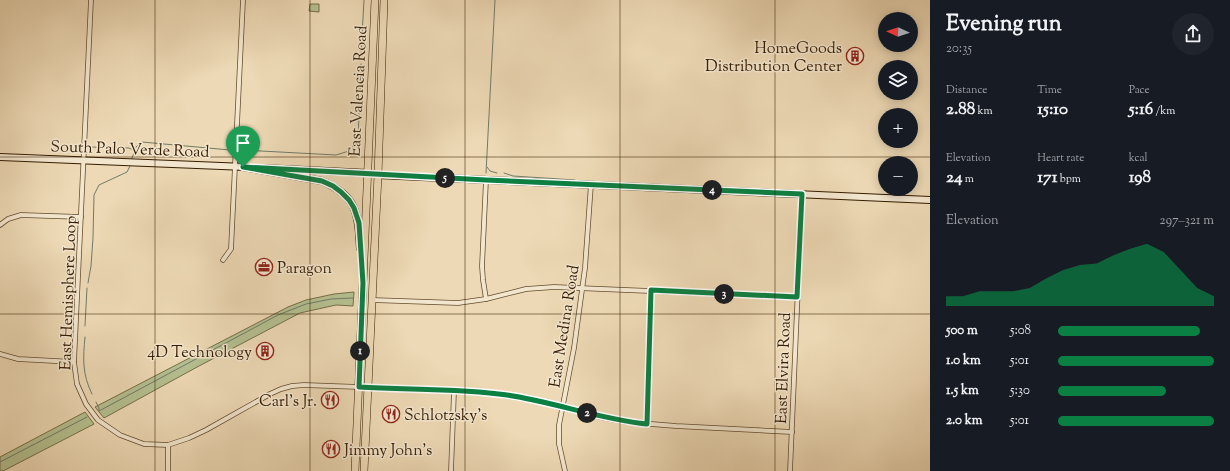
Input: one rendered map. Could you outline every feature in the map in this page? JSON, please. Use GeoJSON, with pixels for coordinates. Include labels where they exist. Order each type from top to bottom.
{"type":"FeatureCollection","features":[{"type":"Feature","properties":{"kind":"main road","name":"East Valencia Road"},"geometry":{"type":"LineString","coordinates":[[355,471],[375,0]]}},
{"type":"Feature","properties":{"kind":"main road","name":"East Valencia Road"},"geometry":{"type":"LineString","coordinates":[[364,471],[378,174],[384,0]]}},
{"type":"Feature","properties":{"kind":"main road"},"geometry":{"type":"LineString","coordinates":[[239,166],[322,181],[341,192],[354,208],[359,223],[363,283]]}},
{"type":"Feature","properties":{"kind":"main road","name":"South Palo Verde Road"},"geometry":{"type":"LineString","coordinates":[[367,173],[378,174]]}},
{"type":"Feature","properties":{"kind":"main road"},"geometry":{"type":"LineString","coordinates":[[359,387],[368,388]]}},
{"type":"Feature","properties":{"kind":"street","name":"East Hemisphere Loop"},"geometry":{"type":"LineString","coordinates":[[91,0],[74,362],[78,384],[86,404],[98,420],[120,435],[144,444],[168,445],[206,430],[281,389],[304,385],[359,387]]}},
{"type":"Feature","properties":{"kind":"street"},"geometry":{"type":"LineString","coordinates":[[223,260],[231,249],[239,166],[243,0]]}},
{"type":"Feature","properties":{"kind":"street","name":"South Palo Verde Road"},"geometry":{"type":"LineString","coordinates":[[0,157],[239,166],[367,173]]}},
{"type":"Feature","properties":{"kind":"street","name":"South Palo Verde Road"},"geometry":{"type":"LineString","coordinates":[[378,174],[930,200]]}},
{"type":"Feature","properties":{"kind":"street"},"geometry":{"type":"LineString","coordinates":[[486,180],[482,266],[486,299]]}},
{"type":"Feature","properties":{"kind":"street","name":"East Medina Road"},"geometry":{"type":"LineString","coordinates":[[565,471],[559,444],[559,425],[574,348],[583,288],[591,184]]}},
{"type":"Feature","properties":{"kind":"street","name":"East Elvira Road"},"geometry":{"type":"LineString","coordinates":[[790,471],[802,194]]}},
{"type":"Feature","properties":{"kind":"street"},"geometry":{"type":"LineString","coordinates":[[0,225],[8,219],[21,215],[81,217]]}},
{"type":"Feature","properties":{"kind":"street"},"geometry":{"type":"LineString","coordinates":[[372,300],[458,303],[486,299],[526,289],[554,287],[797,297]]}},
{"type":"Feature","properties":{"kind":"street"},"geometry":{"type":"LineString","coordinates":[[647,424],[651,290]]}},
{"type":"Feature","properties":{"kind":"street"},"geometry":{"type":"LineString","coordinates":[[0,354],[18,359],[74,362]]}},
{"type":"Feature","properties":{"kind":"street"},"geometry":{"type":"LineString","coordinates":[[368,388],[483,392],[536,401],[605,418],[647,424],[792,432]]}},
{"type":"Feature","properties":{"kind":"street"},"geometry":{"type":"LineString","coordinates":[[451,471],[454,391]]}},
{"type":"Feature","properties":{"kind":"street"},"geometry":{"type":"LineString","coordinates":[[168,445],[168,471]]}},
{"type":"Feature","properties":{"kind":"green space"},"geometry":{"type":"Polygon","coordinates":[[[310,4],[319,4],[319,12],[309,11],[310,4]]]}},
{"type":"Feature","properties":{"kind":"green space"},"geometry":{"type":"Polygon","coordinates":[[[354,292],[353,306],[336,305],[300,313],[104,418],[95,407],[288,307],[306,300],[334,294],[354,292]]]}},
{"type":"Feature","properties":{"kind":"green space"},"geometry":{"type":"Polygon","coordinates":[[[85,412],[94,424],[3,471],[0,471],[0,457],[85,412]]]}},
{"type":"Feature","properties":{"kind":"waterway"},"geometry":{"type":"LineString","coordinates":[[361,55],[364,0]]}},
{"type":"Feature","properties":{"kind":"waterway"},"geometry":{"type":"LineString","coordinates":[[486,173],[495,0]]}},
{"type":"Feature","properties":{"kind":"waterway"},"geometry":{"type":"LineString","coordinates":[[242,150],[336,155],[349,151],[358,140],[361,64]]}},
{"type":"Feature","properties":{"kind":"waterway"},"geometry":{"type":"LineString","coordinates":[[131,161],[136,147],[142,142],[230,150]]}},
{"type":"Feature","properties":{"kind":"waterway"},"geometry":{"type":"LineString","coordinates":[[65,146],[78,146]]}},
{"type":"Feature","properties":{"kind":"waterway"},"geometry":{"type":"LineString","coordinates":[[90,147],[129,148],[135,151]]}},
{"type":"Feature","properties":{"kind":"waterway"},"geometry":{"type":"LineString","coordinates":[[88,283],[93,238],[94,195],[99,185],[127,172],[130,166]]}},
{"type":"Feature","properties":{"kind":"waterway"},"geometry":{"type":"LineString","coordinates":[[487,167],[490,171],[497,173]]}},
{"type":"Feature","properties":{"kind":"waterway"},"geometry":{"type":"LineString","coordinates":[[504,173],[513,176],[575,180]]}},
{"type":"Feature","properties":{"kind":"waterway"},"geometry":{"type":"LineString","coordinates":[[85,326],[87,288]]}},
{"type":"Feature","properties":{"kind":"waterway"},"geometry":{"type":"LineString","coordinates":[[96,402],[99,411],[278,315],[306,304],[331,299],[353,298]]}},
{"type":"Feature","properties":{"kind":"waterway"},"geometry":{"type":"LineString","coordinates":[[85,337],[84,366],[86,380],[92,394]]}},
{"type":"Feature","properties":{"kind":"waterway"},"geometry":{"type":"LineString","coordinates":[[0,462],[87,417]]}},
{"type":"Feature","properties":{"kind":"place","name":"HomeGoods Distribution Center"},"geometry":{"type":"Point","coordinates":[855,56]}},
{"type":"Feature","properties":{"kind":"place","name":"Paragon"},"geometry":{"type":"Point","coordinates":[264,267]}},
{"type":"Feature","properties":{"kind":"place","name":"4D Technology"},"geometry":{"type":"Point","coordinates":[265,351]}},
{"type":"Feature","properties":{"kind":"place","name":"Carl's Jr."},"geometry":{"type":"Point","coordinates":[330,400]}},
{"type":"Feature","properties":{"kind":"place","name":"Schlotzsky's"},"geometry":{"type":"Point","coordinates":[391,414]}},
{"type":"Feature","properties":{"kind":"place","name":"Jimmy John's"},"geometry":{"type":"Point","coordinates":[331,449]}},
{"type":"Feature","properties":{"kind":"route"},"geometry":{"type":"LineString","coordinates":[[243,167],[486,180],[802,194],[797,297],[651,290],[647,424],[605,418],[536,401],[483,392],[359,387],[363,283],[359,223],[354,208],[341,192],[322,181],[243,167]]}}]}
